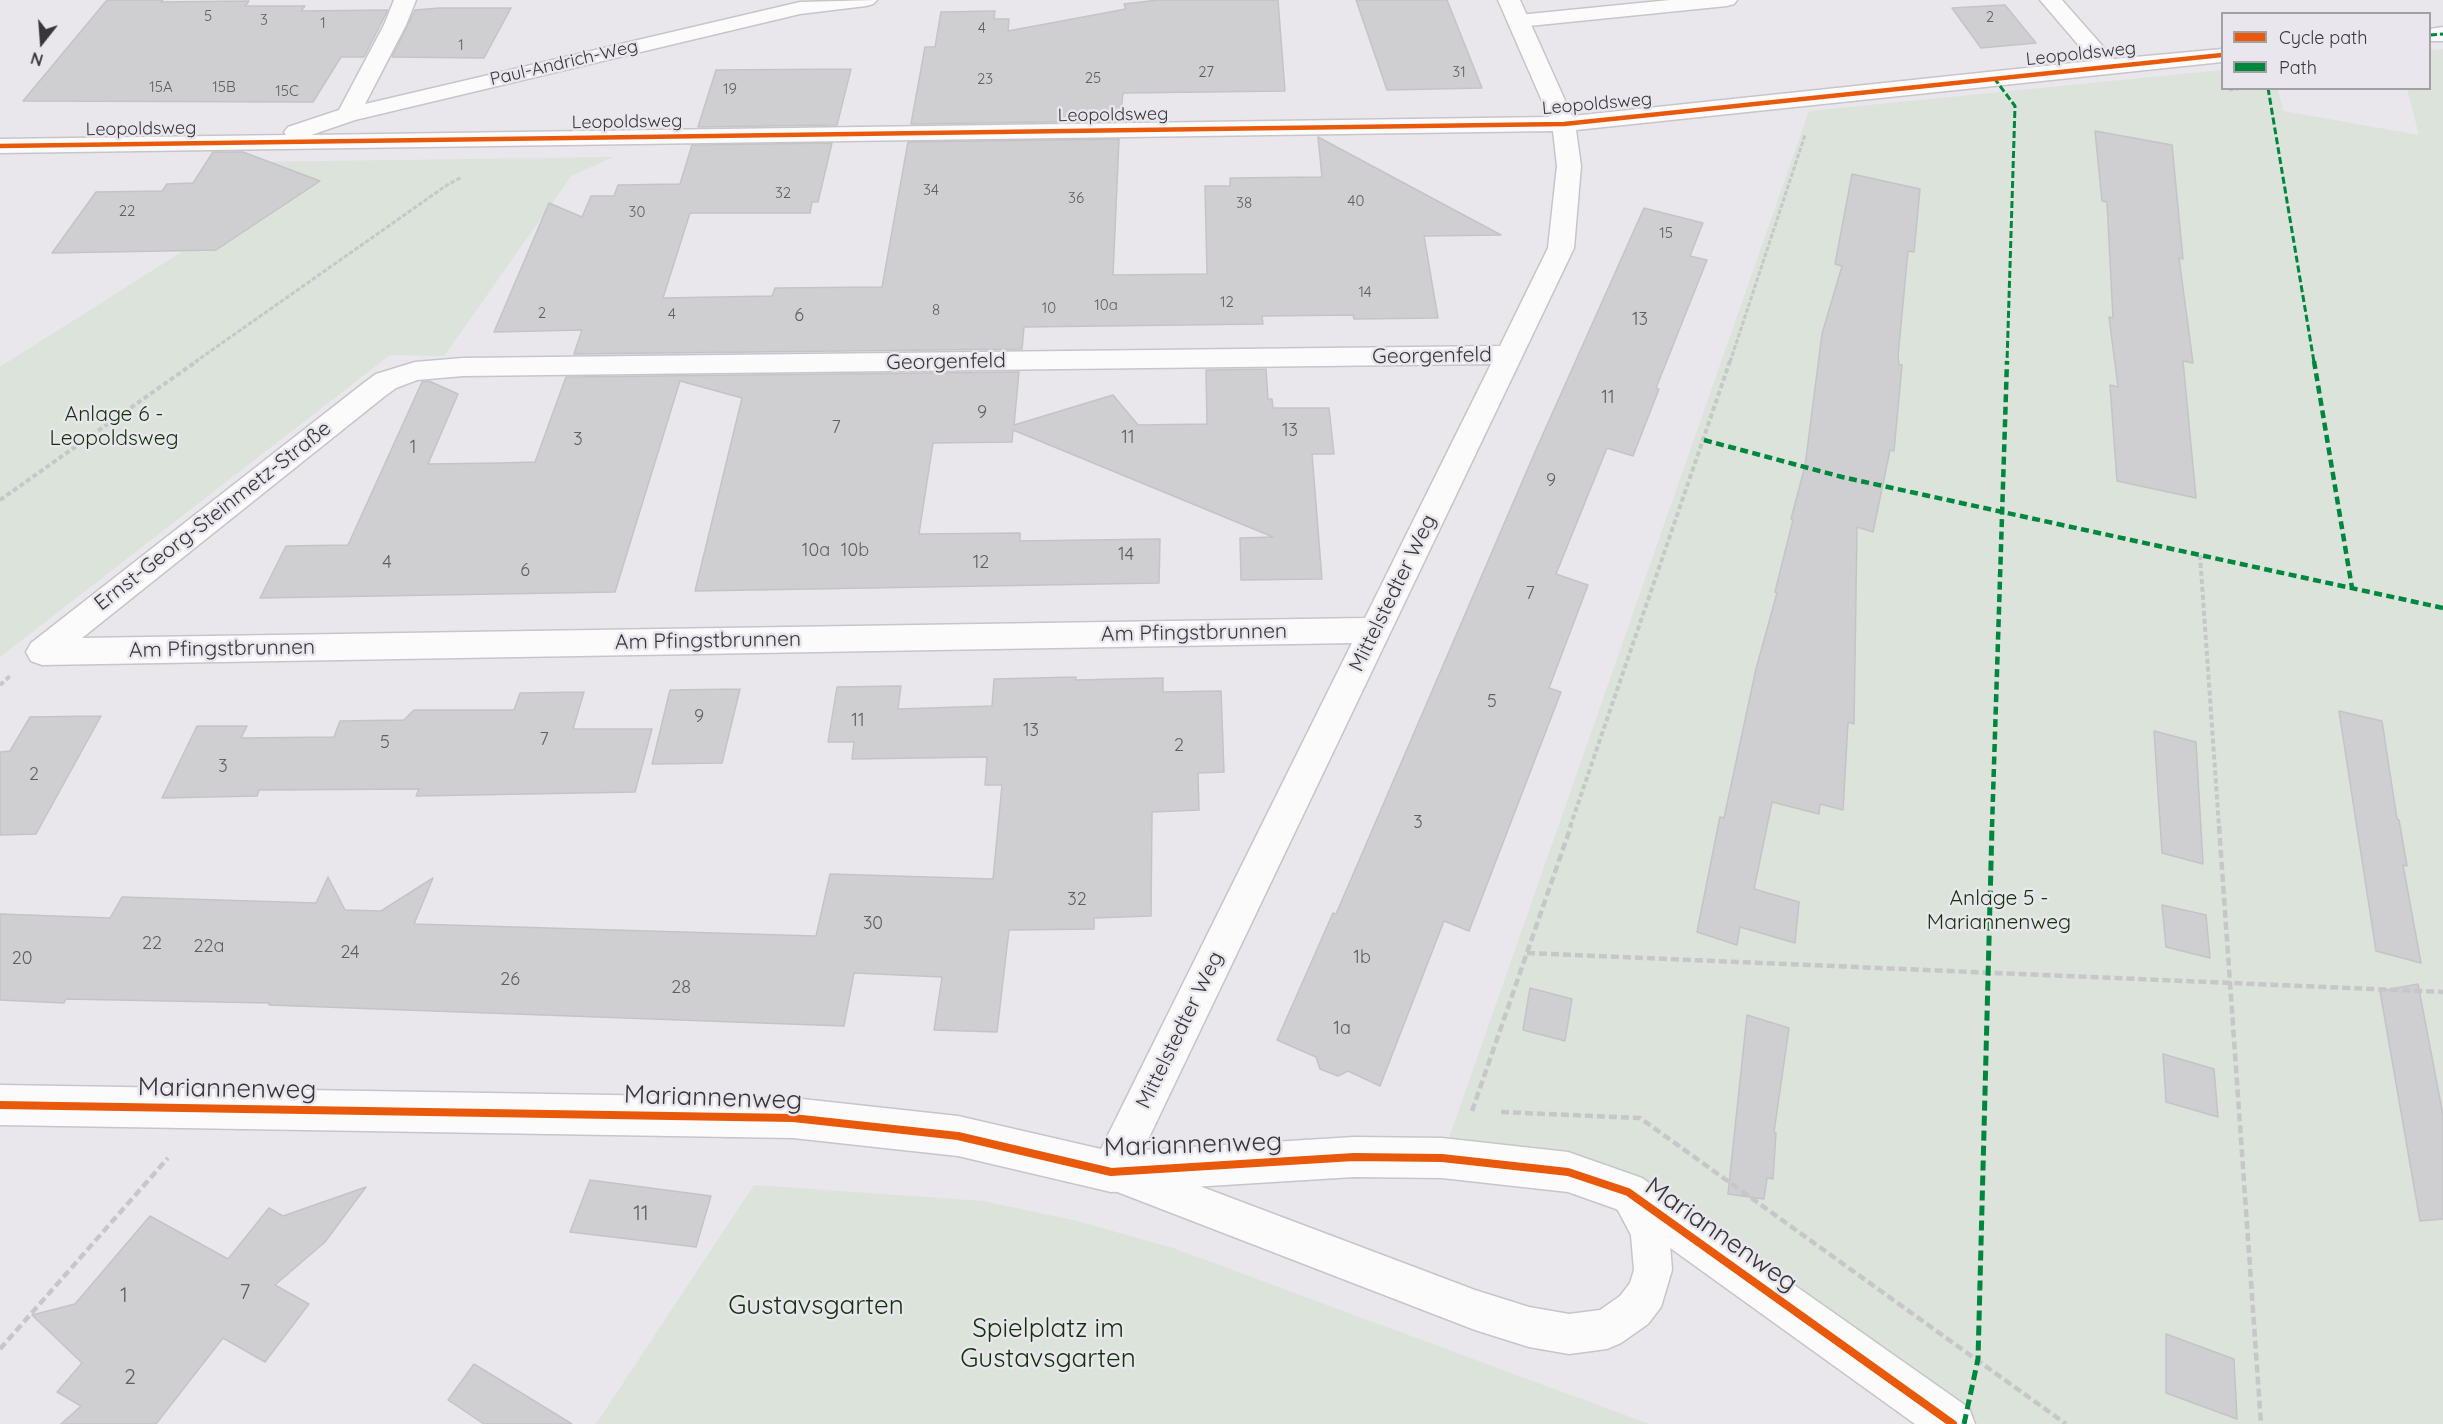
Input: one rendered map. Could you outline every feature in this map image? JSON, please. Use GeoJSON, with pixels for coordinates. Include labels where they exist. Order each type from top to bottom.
{"type":"FeatureCollection","features":[{"type":"Feature","properties":{"kind":"street"},"geometry":{"type":"LineString","coordinates":[[348,115],[395,25],[405,0]]}},
{"type":"Feature","properties":{"kind":"street","name":"Paul-Andrich-Weg"},"geometry":{"type":"LineString","coordinates":[[266,142],[348,115],[800,8],[866,0]]}},
{"type":"Feature","properties":{"kind":"street","name":"Mittelstedter Weg"},"geometry":{"type":"LineString","coordinates":[[1111,1172],[1561,248],[1569,166],[1564,124],[1509,0]]}},
{"type":"Feature","properties":{"kind":"street"},"geometry":{"type":"LineString","coordinates":[[2051,0],[2108,66]]}},
{"type":"Feature","properties":{"kind":"street","name":"Leopoldsweg"},"geometry":{"type":"LineString","coordinates":[[0,146],[1564,124],[2221,55]]}},
{"type":"Feature","properties":{"kind":"street","name":"Georgenfeld"},"geometry":{"type":"LineString","coordinates":[[386,381],[415,371],[463,368],[1509,355]]}},
{"type":"Feature","properties":{"kind":"street","name":"Ernst-Georg-Steinmetz-Straße"},"geometry":{"type":"LineString","coordinates":[[42,652],[386,381]]}},
{"type":"Feature","properties":{"kind":"street","name":"Am Pfingstbrunnen"},"geometry":{"type":"LineString","coordinates":[[42,652],[1374,630]]}},
{"type":"Feature","properties":{"kind":"street","name":"Mariannenweg"},"geometry":{"type":"LineString","coordinates":[[0,1105],[793,1118],[958,1136],[1111,1172],[1354,1156],[1442,1158],[1568,1172],[1628,1192],[1953,1424]]}},
{"type":"Feature","properties":{"kind":"lane"},"geometry":{"type":"LineString","coordinates":[[1519,21],[1727,0]]}},
{"type":"Feature","properties":{"kind":"lane"},"geometry":{"type":"LineString","coordinates":[[1111,1172],[1475,1310],[1529,1327],[1569,1334],[1607,1329],[1634,1310],[1647,1293],[1653,1270],[1650,1232],[1628,1192]]}},
{"type":"Feature","properties":{"kind":"path"},"geometry":{"type":"LineString","coordinates":[[2221,91],[2229,90]]}},
{"type":"Feature","properties":{"kind":"path"},"geometry":{"type":"LineString","coordinates":[[1482,1112],[1471,1111],[1704,440],[1808,128]]}},
{"type":"Feature","properties":{"kind":"path"},"geometry":{"type":"LineString","coordinates":[[0,500],[447,185],[471,173],[508,138]]}},
{"type":"Feature","properties":{"kind":"path"},"geometry":{"type":"LineString","coordinates":[[2200,555],[2261,1424]]}},
{"type":"Feature","properties":{"kind":"path"},"geometry":{"type":"LineString","coordinates":[[1527,953],[2443,992]]}},
{"type":"Feature","properties":{"kind":"path"},"geometry":{"type":"LineString","coordinates":[[1493,1112],[1640,1118],[2066,1424]]}},
{"type":"Feature","properties":{"kind":"path"},"geometry":{"type":"LineString","coordinates":[[0,1348],[124,1208]]}},
{"type":"Feature","properties":{"kind":"green space","name":"Anlage 5 - Mariannenweg"},"geometry":{"type":"Polygon","coordinates":[[[2443,49],[2443,1424],[1953,1424],[1628,1192],[1442,1158],[1809,111],[2221,70],[2221,90],[2278,90],[2283,111],[2419,135],[2407,90],[2431,90],[2431,50],[2443,49]]]}},
{"type":"Feature","properties":{"kind":"green space","name":"Anlage 6 - Leopoldsweg"},"geometry":{"type":"Polygon","coordinates":[[[613,157],[571,176],[444,356],[390,355],[0,657],[0,367],[210,234],[254,162],[613,157]]]}},
{"type":"Feature","properties":{"kind":"green space","name":"Gustavsgarten"},"geometry":{"type":"Polygon","coordinates":[[[754,1185],[983,1201],[1077,1221],[1173,1248],[1649,1424],[596,1424],[754,1185]]]}},
{"type":"Feature","properties":{"kind":"building"},"geometry":{"type":"Polygon","coordinates":[[[107,0],[249,1],[245,6],[305,6],[301,11],[388,10],[364,57],[341,57],[313,102],[23,101],[107,0]]]}},
{"type":"Feature","properties":{"kind":"building"},"geometry":{"type":"Polygon","coordinates":[[[1158,0],[1278,0],[1285,91],[1123,93],[1120,121],[911,124],[925,47],[935,47],[941,12],[995,11],[994,19],[1009,19],[1008,31],[1126,9],[1124,4],[1158,0]]]}},
{"type":"Feature","properties":{"kind":"building"},"geometry":{"type":"Polygon","coordinates":[[[1356,0],[1447,0],[1482,88],[1387,90],[1356,0]]]}},
{"type":"Feature","properties":{"kind":"building"},"geometry":{"type":"Polygon","coordinates":[[[2005,5],[2036,43],[1981,48],[1952,8],[2005,5]]]}},
{"type":"Feature","properties":{"kind":"building"},"geometry":{"type":"Polygon","coordinates":[[[511,8],[484,58],[392,57],[415,10],[511,8]]]}},
{"type":"Feature","properties":{"kind":"building"},"geometry":{"type":"Polygon","coordinates":[[[851,69],[837,125],[698,127],[716,70],[851,69]]]}},
{"type":"Feature","properties":{"kind":"building"},"geometry":{"type":"Polygon","coordinates":[[[2095,131],[2172,145],[2183,259],[2179,258],[2193,363],[2183,361],[2196,498],[2117,481],[2110,385],[2118,387],[2109,317],[2113,318],[2107,202],[2102,201],[2095,131]]]}},
{"type":"Feature","properties":{"kind":"building"},"geometry":{"type":"Polygon","coordinates":[[[1318,137],[1501,235],[1424,236],[1438,318],[1354,319],[1353,315],[1262,316],[1263,324],[1024,327],[1022,349],[574,354],[582,330],[494,332],[549,203],[582,217],[591,196],[614,196],[618,185],[680,184],[692,145],[832,143],[818,202],[812,202],[810,213],[690,213],[663,298],[772,296],[775,288],[882,287],[908,142],[1119,139],[1113,275],[1207,274],[1205,186],[1230,186],[1230,178],[1322,177],[1318,137]]]}},
{"type":"Feature","properties":{"kind":"building"},"geometry":{"type":"Polygon","coordinates":[[[213,152],[243,152],[320,181],[216,250],[52,253],[96,192],[162,191],[167,184],[193,183],[213,152]]]}},
{"type":"Feature","properties":{"kind":"building"},"geometry":{"type":"Polygon","coordinates":[[[1852,174],[1920,189],[1914,252],[1908,251],[1898,356],[1899,365],[1902,365],[1894,451],[1890,450],[1873,532],[1857,527],[1854,724],[1848,722],[1843,810],[1820,804],[1819,814],[1772,802],[1754,889],[1799,902],[1795,943],[1740,927],[1737,945],[1697,932],[1720,817],[1724,818],[1756,669],[1777,593],[1775,592],[1793,520],[1791,519],[1805,466],[1822,334],[1842,266],[1835,264],[1852,174]]]}},
{"type":"Feature","properties":{"kind":"building"},"geometry":{"type":"Polygon","coordinates":[[[1644,208],[1703,223],[1690,256],[1707,260],[1656,388],[1659,389],[1633,456],[1607,448],[1556,574],[1588,585],[1549,688],[1561,692],[1469,931],[1444,921],[1380,1086],[1348,1071],[1338,1076],[1320,1069],[1316,1057],[1277,1040],[1333,913],[1336,914],[1535,452],[1644,208]]]}},
{"type":"Feature","properties":{"kind":"building"},"geometry":{"type":"Polygon","coordinates":[[[1266,369],[1268,399],[1272,399],[1273,408],[1329,408],[1334,454],[1312,454],[1322,579],[1241,580],[1240,538],[1273,537],[1013,430],[1012,442],[933,443],[919,534],[1020,533],[1020,541],[1160,539],[1159,583],[695,591],[742,398],[680,381],[615,592],[260,598],[286,546],[348,545],[422,382],[429,381],[458,394],[428,464],[500,463],[535,462],[566,377],[1019,372],[1014,425],[1113,395],[1138,425],[1207,424],[1206,370],[1266,369]]]}},
{"type":"Feature","properties":{"kind":"building"},"geometry":{"type":"Polygon","coordinates":[[[1076,677],[1075,680],[1163,678],[1163,692],[1221,691],[1224,772],[1198,773],[1199,810],[1152,812],[1151,916],[1094,918],[1094,929],[1009,930],[997,1032],[934,1030],[942,977],[854,973],[844,1026],[269,1005],[270,1003],[66,999],[64,1003],[0,1000],[0,914],[110,918],[122,897],[316,903],[328,877],[345,910],[381,911],[433,878],[414,924],[816,936],[830,874],[993,879],[1002,785],[985,785],[987,757],[852,759],[854,742],[828,742],[837,687],[901,686],[898,709],[992,706],[994,679],[1076,677]]]}},
{"type":"Feature","properties":{"kind":"building"},"geometry":{"type":"Polygon","coordinates":[[[740,689],[722,763],[652,764],[670,690],[740,689]]]}},
{"type":"Feature","properties":{"kind":"building"},"geometry":{"type":"Polygon","coordinates":[[[584,692],[573,729],[652,729],[635,792],[416,796],[419,789],[259,790],[257,796],[162,798],[197,726],[247,726],[241,738],[334,737],[340,721],[404,720],[414,710],[514,710],[520,693],[584,692]]]}},
{"type":"Feature","properties":{"kind":"building"},"geometry":{"type":"Polygon","coordinates":[[[2339,711],[2382,721],[2397,819],[2407,866],[2403,865],[2421,963],[2376,951],[2339,711]]]}},
{"type":"Feature","properties":{"kind":"building"},"geometry":{"type":"Polygon","coordinates":[[[101,716],[36,834],[0,835],[0,752],[10,751],[30,717],[101,716]]]}},
{"type":"Feature","properties":{"kind":"building"},"geometry":{"type":"Polygon","coordinates":[[[2154,731],[2196,742],[2203,864],[2162,853],[2154,731]]]}},
{"type":"Feature","properties":{"kind":"building"},"geometry":{"type":"Polygon","coordinates":[[[2162,905],[2206,915],[2210,958],[2166,947],[2162,905]]]}},
{"type":"Feature","properties":{"kind":"building"},"geometry":{"type":"Polygon","coordinates":[[[2418,984],[2443,1115],[2443,1219],[2420,1221],[2380,991],[2418,984]]]}},
{"type":"Feature","properties":{"kind":"building"},"geometry":{"type":"Polygon","coordinates":[[[1530,988],[1572,999],[1565,1041],[1523,1030],[1530,988]]]}},
{"type":"Feature","properties":{"kind":"building"},"geometry":{"type":"Polygon","coordinates":[[[1747,1015],[1789,1028],[1774,1132],[1776,1133],[1773,1179],[1767,1178],[1764,1199],[1728,1194],[1747,1015]]]}},
{"type":"Feature","properties":{"kind":"building"},"geometry":{"type":"Polygon","coordinates":[[[2163,1054],[2214,1069],[2218,1117],[2166,1102],[2163,1054]]]}},
{"type":"Feature","properties":{"kind":"building"},"geometry":{"type":"Polygon","coordinates":[[[590,1180],[711,1196],[696,1247],[570,1232],[590,1180]]]}},
{"type":"Feature","properties":{"kind":"building"},"geometry":{"type":"Polygon","coordinates":[[[366,1187],[325,1242],[275,1285],[309,1304],[265,1362],[223,1338],[156,1424],[61,1424],[81,1406],[57,1392],[82,1363],[32,1315],[75,1304],[150,1216],[228,1259],[269,1208],[283,1216],[366,1187]]]}},
{"type":"Feature","properties":{"kind":"building"},"geometry":{"type":"Polygon","coordinates":[[[2166,1334],[2234,1359],[2237,1419],[2166,1393],[2166,1334]]]}},
{"type":"Feature","properties":{"kind":"building"},"geometry":{"type":"Polygon","coordinates":[[[474,1364],[572,1424],[484,1424],[448,1400],[474,1364]]]}},
{"type":"Feature","properties":{"kind":"marked path"},"geometry":{"type":"LineString","coordinates":[[2431,35],[2443,34]]}},
{"type":"Feature","properties":{"kind":"marked path"},"geometry":{"type":"LineString","coordinates":[[1964,1424],[1978,1359],[1987,974],[2015,106],[1994,78]]}},
{"type":"Feature","properties":{"kind":"marked path"},"geometry":{"type":"LineString","coordinates":[[2268,90],[2352,588]]}},
{"type":"Feature","properties":{"kind":"marked path"},"geometry":{"type":"LineString","coordinates":[[1704,440],[1842,477],[2443,608]]}},
{"type":"Feature","properties":{"kind":"cycle path"},"geometry":{"type":"LineString","coordinates":[[0,146],[1564,124],[2221,55]]}},
{"type":"Feature","properties":{"kind":"cycle path"},"geometry":{"type":"LineString","coordinates":[[0,1105],[793,1118],[958,1136],[1111,1172],[1354,1157],[1442,1158],[1568,1172],[1628,1192],[1953,1424]]}},
{"type":"Feature","properties":{"kind":"park label","name":"Spielplatz im Gustavsgarten"},"geometry":{"type":"Point","coordinates":[1048,1344]}}]}
